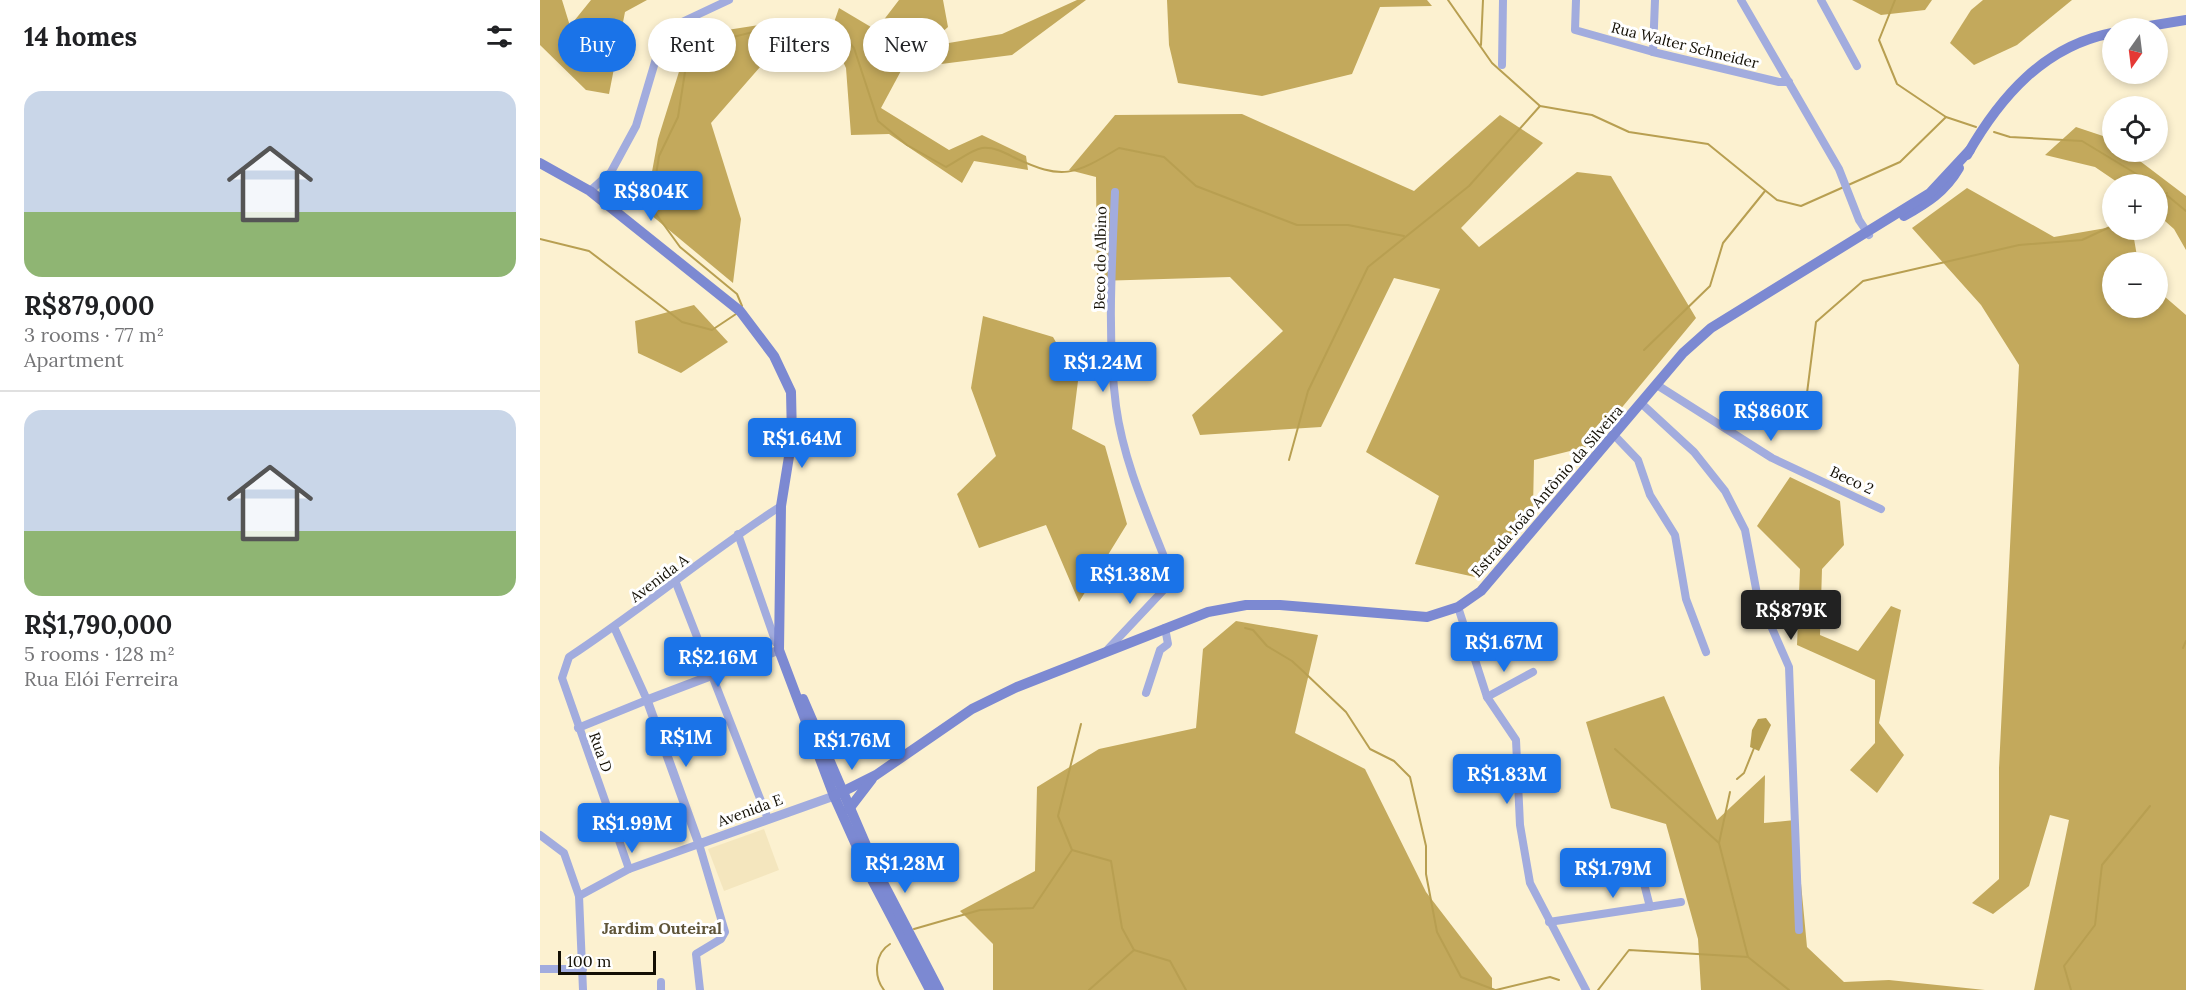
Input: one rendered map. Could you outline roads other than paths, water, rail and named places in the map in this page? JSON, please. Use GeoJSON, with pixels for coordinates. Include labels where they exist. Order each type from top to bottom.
{"type":"FeatureCollection","features":[{"type":"Feature","properties":{"kind":"main road"},"geometry":{"type":"LineString","coordinates":[[2168,23],[2186,20]]}},
{"type":"Feature","properties":{"kind":"main road","name":"Estrada João Antônio da Silveira"},"geometry":{"type":"LineString","coordinates":[[838,794],[876,775],[972,709],[1017,687],[1108,649],[1208,612],[1246,605],[1280,605],[1427,617],[1458,607],[1481,591],[1697,340],[1742,307],[1868,233],[1930,193],[1970,150],[2012,89],[2045,60],[2089,37],[2102,35]]}},
{"type":"Feature","properties":{"kind":"main road"},"geometry":{"type":"LineString","coordinates":[[540,164],[590,191],[740,312],[774,356],[791,392],[792,438],[781,506],[779,650],[793,674],[870,876],[930,990]]}},
{"type":"Feature","properties":{"kind":"main road","name":"Estrada João Antônio da Silveira"},"geometry":{"type":"LineString","coordinates":[[849,809],[876,775]]}},
{"type":"Feature","properties":{"kind":"main road"},"geometry":{"type":"LineString","coordinates":[[838,794],[849,809],[878,873],[939,990]]}},
{"type":"Feature","properties":{"kind":"street"},"geometry":{"type":"LineString","coordinates":[[590,191],[611,171],[636,126],[658,52],[682,22],[729,0]]}},
{"type":"Feature","properties":{"kind":"street"},"geometry":{"type":"LineString","coordinates":[[1502,65],[1503,0]]}},
{"type":"Feature","properties":{"kind":"street","name":"Rua Walter Schneider"},"geometry":{"type":"LineString","coordinates":[[1576,0],[1575,30],[1653,52],[1779,82],[1789,82]]}},
{"type":"Feature","properties":{"kind":"street"},"geometry":{"type":"LineString","coordinates":[[1653,52],[1655,0]]}},
{"type":"Feature","properties":{"kind":"street"},"geometry":{"type":"LineString","coordinates":[[1741,0],[1839,169],[1859,220],[1868,233]]}},
{"type":"Feature","properties":{"kind":"street"},"geometry":{"type":"LineString","coordinates":[[1821,0],[1857,66]]}},
{"type":"Feature","properties":{"kind":"street","name":"Beco do Albino"},"geometry":{"type":"LineString","coordinates":[[1108,649],[1173,580],[1133,474],[1116,407],[1112,283],[1115,192]]}},
{"type":"Feature","properties":{"kind":"street","name":"Beco 2"},"geometry":{"type":"LineString","coordinates":[[1657,385],[1772,458],[1881,509]]}},
{"type":"Feature","properties":{"kind":"street"},"geometry":{"type":"LineString","coordinates":[[1642,404],[1694,452],[1725,491],[1745,530],[1757,594],[1789,667],[1799,930]]}},
{"type":"Feature","properties":{"kind":"street"},"geometry":{"type":"LineString","coordinates":[[1615,436],[1638,460],[1650,495],[1675,535],[1686,599],[1706,652]]}},
{"type":"Feature","properties":{"kind":"street","name":"Avenida A"},"geometry":{"type":"LineString","coordinates":[[562,678],[569,657],[676,583],[738,534],[781,506]]}},
{"type":"Feature","properties":{"kind":"street"},"geometry":{"type":"LineString","coordinates":[[578,728],[779,650],[738,534]]}},
{"type":"Feature","properties":{"kind":"street"},"geometry":{"type":"LineString","coordinates":[[676,583],[768,819]]}},
{"type":"Feature","properties":{"kind":"street"},"geometry":{"type":"LineString","coordinates":[[1458,607],[1486,697],[1516,740],[1520,825],[1530,883],[1586,990]]}},
{"type":"Feature","properties":{"kind":"street"},"geometry":{"type":"LineString","coordinates":[[614,627],[647,700],[699,844],[725,932],[721,939],[696,954],[700,990]]}},
{"type":"Feature","properties":{"kind":"street"},"geometry":{"type":"LineString","coordinates":[[1146,693],[1160,650],[1168,644],[1165,628]]}},
{"type":"Feature","properties":{"kind":"street"},"geometry":{"type":"LineString","coordinates":[[1486,697],[1533,672]]}},
{"type":"Feature","properties":{"kind":"street","name":"Rua D"},"geometry":{"type":"LineString","coordinates":[[562,678],[629,869]]}},
{"type":"Feature","properties":{"kind":"street","name":"Avenida E"},"geometry":{"type":"LineString","coordinates":[[579,896],[629,869],[838,794]]}},
{"type":"Feature","properties":{"kind":"street"},"geometry":{"type":"LineString","coordinates":[[540,835],[564,853],[579,896],[582,990]]}},
{"type":"Feature","properties":{"kind":"street"},"geometry":{"type":"LineString","coordinates":[[1637,856],[1650,906]]}},
{"type":"Feature","properties":{"kind":"street"},"geometry":{"type":"LineString","coordinates":[[1549,922],[1681,902]]}},
{"type":"Feature","properties":{"kind":"street"},"geometry":{"type":"LineString","coordinates":[[540,969],[583,969]]}},
{"type":"Feature","properties":{"kind":"waterway"},"geometry":{"type":"LineString","coordinates":[[1448,0],[1492,63],[1540,106],[1592,115],[1629,132],[1708,144],[1777,200],[1801,206],[1900,162],[1946,117]]}},
{"type":"Feature","properties":{"kind":"waterway"},"geometry":{"type":"LineString","coordinates":[[1481,45],[1483,0]]}},
{"type":"Feature","properties":{"kind":"waterway"},"geometry":{"type":"LineString","coordinates":[[1895,0],[1879,40],[1897,84],[1946,117],[1976,127]]}},
{"type":"Feature","properties":{"kind":"waterway"},"geometry":{"type":"LineString","coordinates":[[742,306],[737,294],[680,247],[651,207],[659,156],[678,117],[685,72],[701,45],[801,20],[843,35],[854,48],[878,121],[907,145],[946,167],[973,151],[986,148],[999,150],[1044,170],[1068,172],[1090,164],[1119,148],[1164,157],[1196,186],[1297,225],[1348,225],[1404,236]]}},
{"type":"Feature","properties":{"kind":"waterway"},"geometry":{"type":"LineString","coordinates":[[1289,460],[1308,391],[1368,267],[1469,186],[1540,106]]}},
{"type":"Feature","properties":{"kind":"waterway"},"geometry":{"type":"LineString","coordinates":[[1994,132],[2010,137],[2082,141],[2136,174]]}},
{"type":"Feature","properties":{"kind":"waterway"},"geometry":{"type":"LineString","coordinates":[[1644,350],[1710,286],[1723,243],[1765,191]]}},
{"type":"Feature","properties":{"kind":"waterway"},"geometry":{"type":"LineString","coordinates":[[2168,196],[2186,211]]}},
{"type":"Feature","properties":{"kind":"waterway"},"geometry":{"type":"LineString","coordinates":[[1811,428],[1807,393],[1816,322],[1863,281],[2019,245],[2082,240],[2102,231]]}},
{"type":"Feature","properties":{"kind":"waterway"},"geometry":{"type":"LineString","coordinates":[[540,239],[589,251],[682,322],[712,330],[736,314]]}},
{"type":"Feature","properties":{"kind":"waterway"},"geometry":{"type":"LineString","coordinates":[[1245,628],[1253,630],[1267,646],[1292,661],[1346,712],[1370,749],[1394,761],[1410,777],[1426,846],[1426,874],[1437,932],[1461,977],[1495,990]]}},
{"type":"Feature","properties":{"kind":"waterway"},"geometry":{"type":"LineString","coordinates":[[2183,648],[2186,641]]}},
{"type":"Feature","properties":{"kind":"waterway"},"geometry":{"type":"LineString","coordinates":[[1081,724],[1058,816],[1072,850],[1111,861],[1122,928],[1134,950],[1170,961],[1186,990]]}},
{"type":"Feature","properties":{"kind":"waterway"},"geometry":{"type":"LineString","coordinates":[[1737,779],[1744,773],[1754,748]]}},
{"type":"Feature","properties":{"kind":"waterway"},"geometry":{"type":"LineString","coordinates":[[1615,749],[1719,843]]}},
{"type":"Feature","properties":{"kind":"waterway"},"geometry":{"type":"LineString","coordinates":[[1730,792],[1719,843],[1748,957]]}},
{"type":"Feature","properties":{"kind":"waterway"},"geometry":{"type":"LineString","coordinates":[[2071,990],[2064,966],[2095,925],[2102,865],[2150,806]]}},
{"type":"Feature","properties":{"kind":"waterway"},"geometry":{"type":"LineString","coordinates":[[914,929],[980,910],[1033,908],[1072,850]]}},
{"type":"Feature","properties":{"kind":"waterway"},"geometry":{"type":"LineString","coordinates":[[884,990],[878,978],[877,965],[881,953],[890,944]]}},
{"type":"Feature","properties":{"kind":"waterway"},"geometry":{"type":"LineString","coordinates":[[1089,990],[1134,950]]}},
{"type":"Feature","properties":{"kind":"waterway"},"geometry":{"type":"LineString","coordinates":[[1598,990],[1629,950],[1748,957],[1789,990]]}},
{"type":"Feature","properties":{"kind":"waterway"},"geometry":{"type":"LineString","coordinates":[[1496,990],[1550,977],[1559,980]]}},
{"type":"Feature","properties":{"kind":"district","name":"Jardim Outeiral"},"geometry":{"type":"Point","coordinates":[662,928]}}]}
